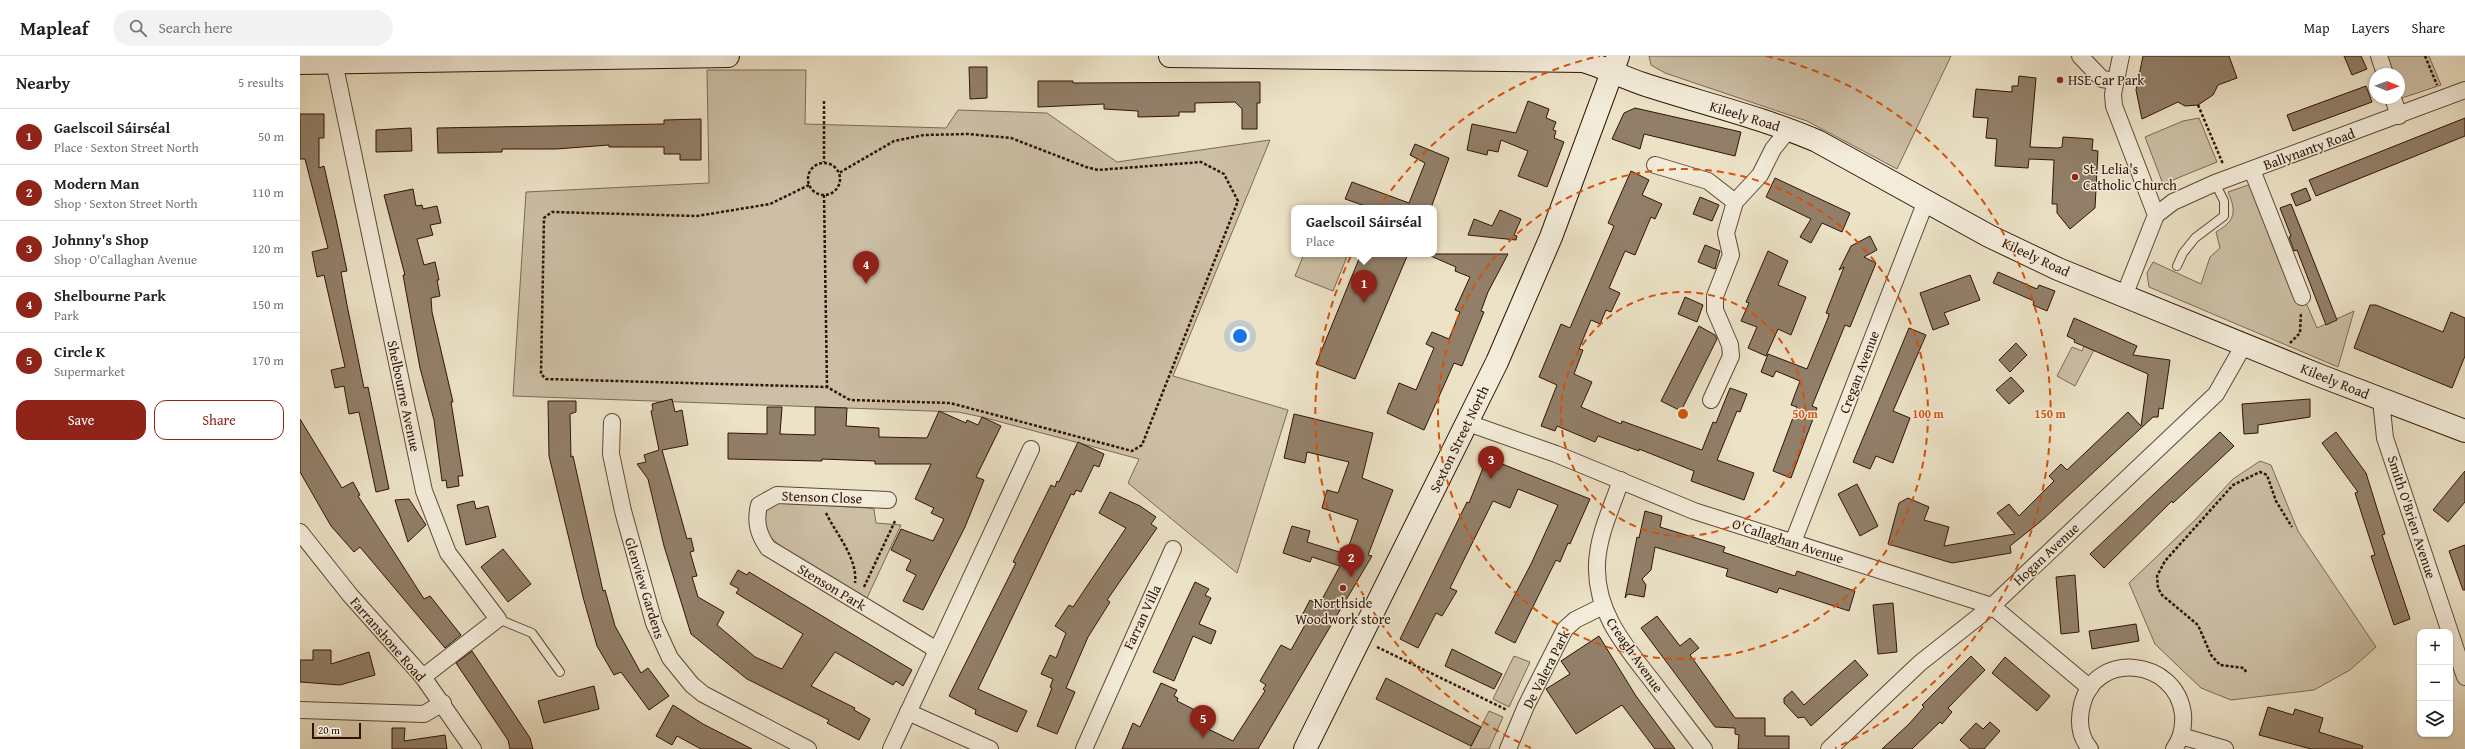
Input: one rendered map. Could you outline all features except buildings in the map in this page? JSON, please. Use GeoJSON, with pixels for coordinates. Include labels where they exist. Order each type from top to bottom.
{"type":"FeatureCollection","features":[{"type":"Feature","properties":{"kind":"main road"},"geometry":{"type":"LineString","coordinates":[[300,63],[728,56]]}},
{"type":"Feature","properties":{"kind":"main road","name":"Kileely Road"},"geometry":{"type":"LineString","coordinates":[[1170,56],[1583,61],[1615,64],[1641,83],[1789,129],[1817,141],[2017,249],[2124,296],[2381,400],[2465,431]]}},
{"type":"Feature","properties":{"kind":"main road","name":"Sexton Street North"},"geometry":{"type":"LineString","coordinates":[[1305,749],[1468,423],[1529,289],[1615,64]]}},
{"type":"Feature","properties":{"kind":"street"},"geometry":{"type":"LineString","coordinates":[[2080,56],[2102,79],[2115,81]]}},
{"type":"Feature","properties":{"kind":"street"},"geometry":{"type":"LineString","coordinates":[[2120,56],[2113,94],[2117,118],[2156,215],[2124,296]]}},
{"type":"Feature","properties":{"kind":"street"},"geometry":{"type":"LineString","coordinates":[[2379,56],[2383,68]]}},
{"type":"Feature","properties":{"kind":"street","name":"Shelbourne Avenue"},"geometry":{"type":"LineString","coordinates":[[334,62],[424,491],[448,553],[498,619]]}},
{"type":"Feature","properties":{"kind":"street","name":"Ballynanty Road"},"geometry":{"type":"LineString","coordinates":[[2156,215],[2173,202],[2215,183],[2400,116],[2465,90]]}},
{"type":"Feature","properties":{"kind":"street"},"geometry":{"type":"LineString","coordinates":[[2395,104],[2400,116]]}},
{"type":"Feature","properties":{"kind":"street"},"geometry":{"type":"LineString","coordinates":[[1711,400],[1731,356],[1730,345],[1715,310],[1715,296],[1731,255],[1726,233],[1735,202],[1760,175],[1773,149],[1789,129]]}},
{"type":"Feature","properties":{"kind":"street"},"geometry":{"type":"LineString","coordinates":[[1655,165],[1708,181],[1735,202]]}},
{"type":"Feature","properties":{"kind":"street"},"geometry":{"type":"LineString","coordinates":[[2252,170],[2302,297]]}},
{"type":"Feature","properties":{"kind":"street","name":"Cregan Avenue"},"geometry":{"type":"LineString","coordinates":[[1793,542],[1926,201]]}},
{"type":"Feature","properties":{"kind":"street","name":"Hogan Avenue"},"geometry":{"type":"LineString","coordinates":[[1829,749],[1920,663],[1992,606],[2216,394],[2245,344]]}},
{"type":"Feature","properties":{"kind":"street","name":"Smith O'Brien Avenue"},"geometry":{"type":"LineString","coordinates":[[2381,400],[2385,438],[2465,677]]}},
{"type":"Feature","properties":{"kind":"street","name":"Glenview Gardens"},"geometry":{"type":"LineString","coordinates":[[612,422],[611,454],[623,511],[652,618],[670,658],[692,685],[703,694],[808,749]]}},
{"type":"Feature","properties":{"kind":"street","name":"O'Callaghan Avenue"},"geometry":{"type":"LineString","coordinates":[[1468,423],[1621,480],[1694,511],[1992,606],[2090,688]]}},
{"type":"Feature","properties":{"kind":"street"},"geometry":{"type":"LineString","coordinates":[[891,749],[1031,449]]}},
{"type":"Feature","properties":{"kind":"street","name":"Creagh Avenue"},"geometry":{"type":"LineString","coordinates":[[1621,480],[1603,531],[1598,553],[1598,586],[1604,606],[1623,642],[1704,749]]}},
{"type":"Feature","properties":{"kind":"street","name":"Stenson Close"},"geometry":{"type":"LineString","coordinates":[[759,504],[777,495],[888,500]]}},
{"type":"Feature","properties":{"kind":"street","name":"Stenson Park"},"geometry":{"type":"LineString","coordinates":[[759,504],[757,526],[760,536],[768,548],[855,595],[937,650]]}},
{"type":"Feature","properties":{"kind":"street","name":"Farranshone Road"},"geometry":{"type":"LineString","coordinates":[[300,532],[350,595],[423,677],[473,749]]}},
{"type":"Feature","properties":{"kind":"street","name":"Farran Villa"},"geometry":{"type":"LineString","coordinates":[[1084,749],[1114,686],[1124,657],[1173,549]]}},
{"type":"Feature","properties":{"kind":"street","name":"De Valera Park"},"geometry":{"type":"LineString","coordinates":[[1508,749],[1565,629],[1575,620],[1604,606]]}},
{"type":"Feature","properties":{"kind":"street"},"geometry":{"type":"LineString","coordinates":[[423,677],[498,619]]}},
{"type":"Feature","properties":{"kind":"street"},"geometry":{"type":"LineString","coordinates":[[2090,749],[2085,743],[2080,726],[2083,700],[2090,688],[2102,676],[2117,669],[2134,667],[2150,670],[2165,679],[2176,692],[2182,706],[2184,721],[2178,742],[2225,749]]}},
{"type":"Feature","properties":{"kind":"street"},"geometry":{"type":"LineString","coordinates":[[300,710],[424,714],[442,703]]}},
{"type":"Feature","properties":{"kind":"street"},"geometry":{"type":"LineString","coordinates":[[908,712],[990,749]]}},
{"type":"Feature","properties":{"kind":"lane"},"geometry":{"type":"LineString","coordinates":[[2178,266],[2183,253],[2195,238],[2224,216],[2224,201],[2215,183]]}},
{"type":"Feature","properties":{"kind":"lane"},"geometry":{"type":"LineString","coordinates":[[498,619],[532,633],[560,672]]}},
{"type":"Feature","properties":{"kind":"path"},"geometry":{"type":"LineString","coordinates":[[2425,56],[2442,99]]}},
{"type":"Feature","properties":{"kind":"path"},"geometry":{"type":"LineString","coordinates":[[824,101],[824,163]]}},
{"type":"Feature","properties":{"kind":"path"},"geometry":{"type":"LineString","coordinates":[[2198,105],[2222,163],[2233,176]]}},
{"type":"Feature","properties":{"kind":"path"},"geometry":{"type":"LineString","coordinates":[[809,185],[770,204],[696,216],[552,212],[544,218],[539,370],[546,378],[827,387],[850,400],[950,403],[1132,451],[1142,444],[1238,201],[1224,174],[1201,162],[1098,170],[1086,167],[1012,138],[968,134],[924,135],[894,141],[839,173]]}},
{"type":"Feature","properties":{"kind":"path"},"geometry":{"type":"LineString","coordinates":[[824,163],[831,164],[839,173],[839,186],[830,194],[824,195],[812,190],[809,185],[809,172],[812,167],[824,163]]}},
{"type":"Feature","properties":{"kind":"path"},"geometry":{"type":"LineString","coordinates":[[824,195],[827,387]]}},
{"type":"Feature","properties":{"kind":"path"},"geometry":{"type":"LineString","coordinates":[[2284,360],[2291,340],[2295,340],[2300,333],[2302,297]]}},
{"type":"Feature","properties":{"kind":"path"},"geometry":{"type":"LineString","coordinates":[[2246,672],[2244,668],[2226,667],[2215,661],[2198,625],[2162,595],[2158,588],[2157,576],[2165,561],[2233,485],[2260,472],[2267,475],[2276,500],[2292,527]]}},
{"type":"Feature","properties":{"kind":"path"},"geometry":{"type":"LineString","coordinates":[[817,497],[850,557],[854,568],[855,595]]}},
{"type":"Feature","properties":{"kind":"path"},"geometry":{"type":"LineString","coordinates":[[855,595],[895,521]]}},
{"type":"Feature","properties":{"kind":"path"},"geometry":{"type":"LineString","coordinates":[[1360,638],[1522,717]]}},
{"type":"Feature","properties":{"kind":"shaded area"},"geometry":{"type":"Polygon","coordinates":[[[1649,56],[1951,56],[1897,169],[1807,121],[1665,73],[1651,65],[1649,56]]]}},
{"type":"Feature","properties":{"kind":"shaded area"},"geometry":{"type":"Polygon","coordinates":[[[2383,56],[2429,56],[2441,85],[2405,97],[2405,68],[2388,68],[2383,56]]]}},
{"type":"Feature","properties":{"kind":"shaded area"},"geometry":{"type":"Polygon","coordinates":[[[707,70],[806,70],[805,124],[946,128],[958,110],[1047,113],[1117,162],[1270,140],[1173,376],[1288,410],[1237,573],[1128,483],[1139,459],[982,417],[958,412],[513,396],[526,192],[709,183],[707,70]]]}},
{"type":"Feature","properties":{"kind":"shaded area"},"geometry":{"type":"Polygon","coordinates":[[[2199,118],[2217,162],[2163,184],[2145,137],[2183,121],[2199,118]]]}},
{"type":"Feature","properties":{"kind":"shaded area"},"geometry":{"type":"Polygon","coordinates":[[[2254,183],[2317,328],[2354,311],[2338,367],[2149,287],[2147,273],[2153,262],[2201,284],[2210,257],[2220,248],[2216,232],[2231,220],[2233,205],[2228,192],[2254,183]]]}},
{"type":"Feature","properties":{"kind":"shaded area"},"geometry":{"type":"Polygon","coordinates":[[[1303,257],[1347,257],[1333,291],[1295,276],[1303,257]]]}},
{"type":"Feature","properties":{"kind":"shaded area"},"geometry":{"type":"Polygon","coordinates":[[[2084,346],[2094,350],[2075,386],[2057,376],[2072,347],[2082,351],[2084,346]]]}},
{"type":"Feature","properties":{"kind":"shaded area"},"geometry":{"type":"Polygon","coordinates":[[[2260,461],[2271,465],[2298,531],[2376,647],[2350,670],[2314,690],[2231,700],[2201,688],[2155,644],[2129,583],[2195,520],[2233,479],[2260,461]]]}},
{"type":"Feature","properties":{"kind":"shaded area"},"geometry":{"type":"Polygon","coordinates":[[[778,503],[874,509],[876,523],[901,525],[867,598],[845,587],[800,560],[776,543],[766,529],[765,518],[769,507],[778,503]]]}},
{"type":"Feature","properties":{"kind":"shaded area"},"geometry":{"type":"Polygon","coordinates":[[[1514,656],[1530,662],[1509,707],[1493,699],[1514,656]]]}},
{"type":"Feature","properties":{"kind":"shaded area"},"geometry":{"type":"Polygon","coordinates":[[[1489,711],[1503,717],[1489,749],[1470,749],[1489,711]]]}},
{"type":"Feature","properties":{"kind":"place","name":"HSE Car Park"},"geometry":{"type":"Point","coordinates":[2060,80]}},
{"type":"Feature","properties":{"kind":"place","name":"St. Lelia's Catholic Church"},"geometry":{"type":"Point","coordinates":[2075,177]}},
{"type":"Feature","properties":{"kind":"place","name":"Shelbourne Park"},"geometry":{"type":"Point","coordinates":[866,284]}},
{"type":"Feature","properties":{"kind":"place","name":"Gaelscoil Sáirséal"},"geometry":{"type":"Point","coordinates":[1364,303]}},
{"type":"Feature","properties":{"kind":"place","name":"Johnny's Shop"},"geometry":{"type":"Point","coordinates":[1491,479]}},
{"type":"Feature","properties":{"kind":"place","name":"Modern Man"},"geometry":{"type":"Point","coordinates":[1351,577]}},
{"type":"Feature","properties":{"kind":"place","name":"Northside Woodwork store"},"geometry":{"type":"Point","coordinates":[1343,588]}},
{"type":"Feature","properties":{"kind":"place","name":"Circle K"},"geometry":{"type":"Point","coordinates":[1203,738]}}]}
